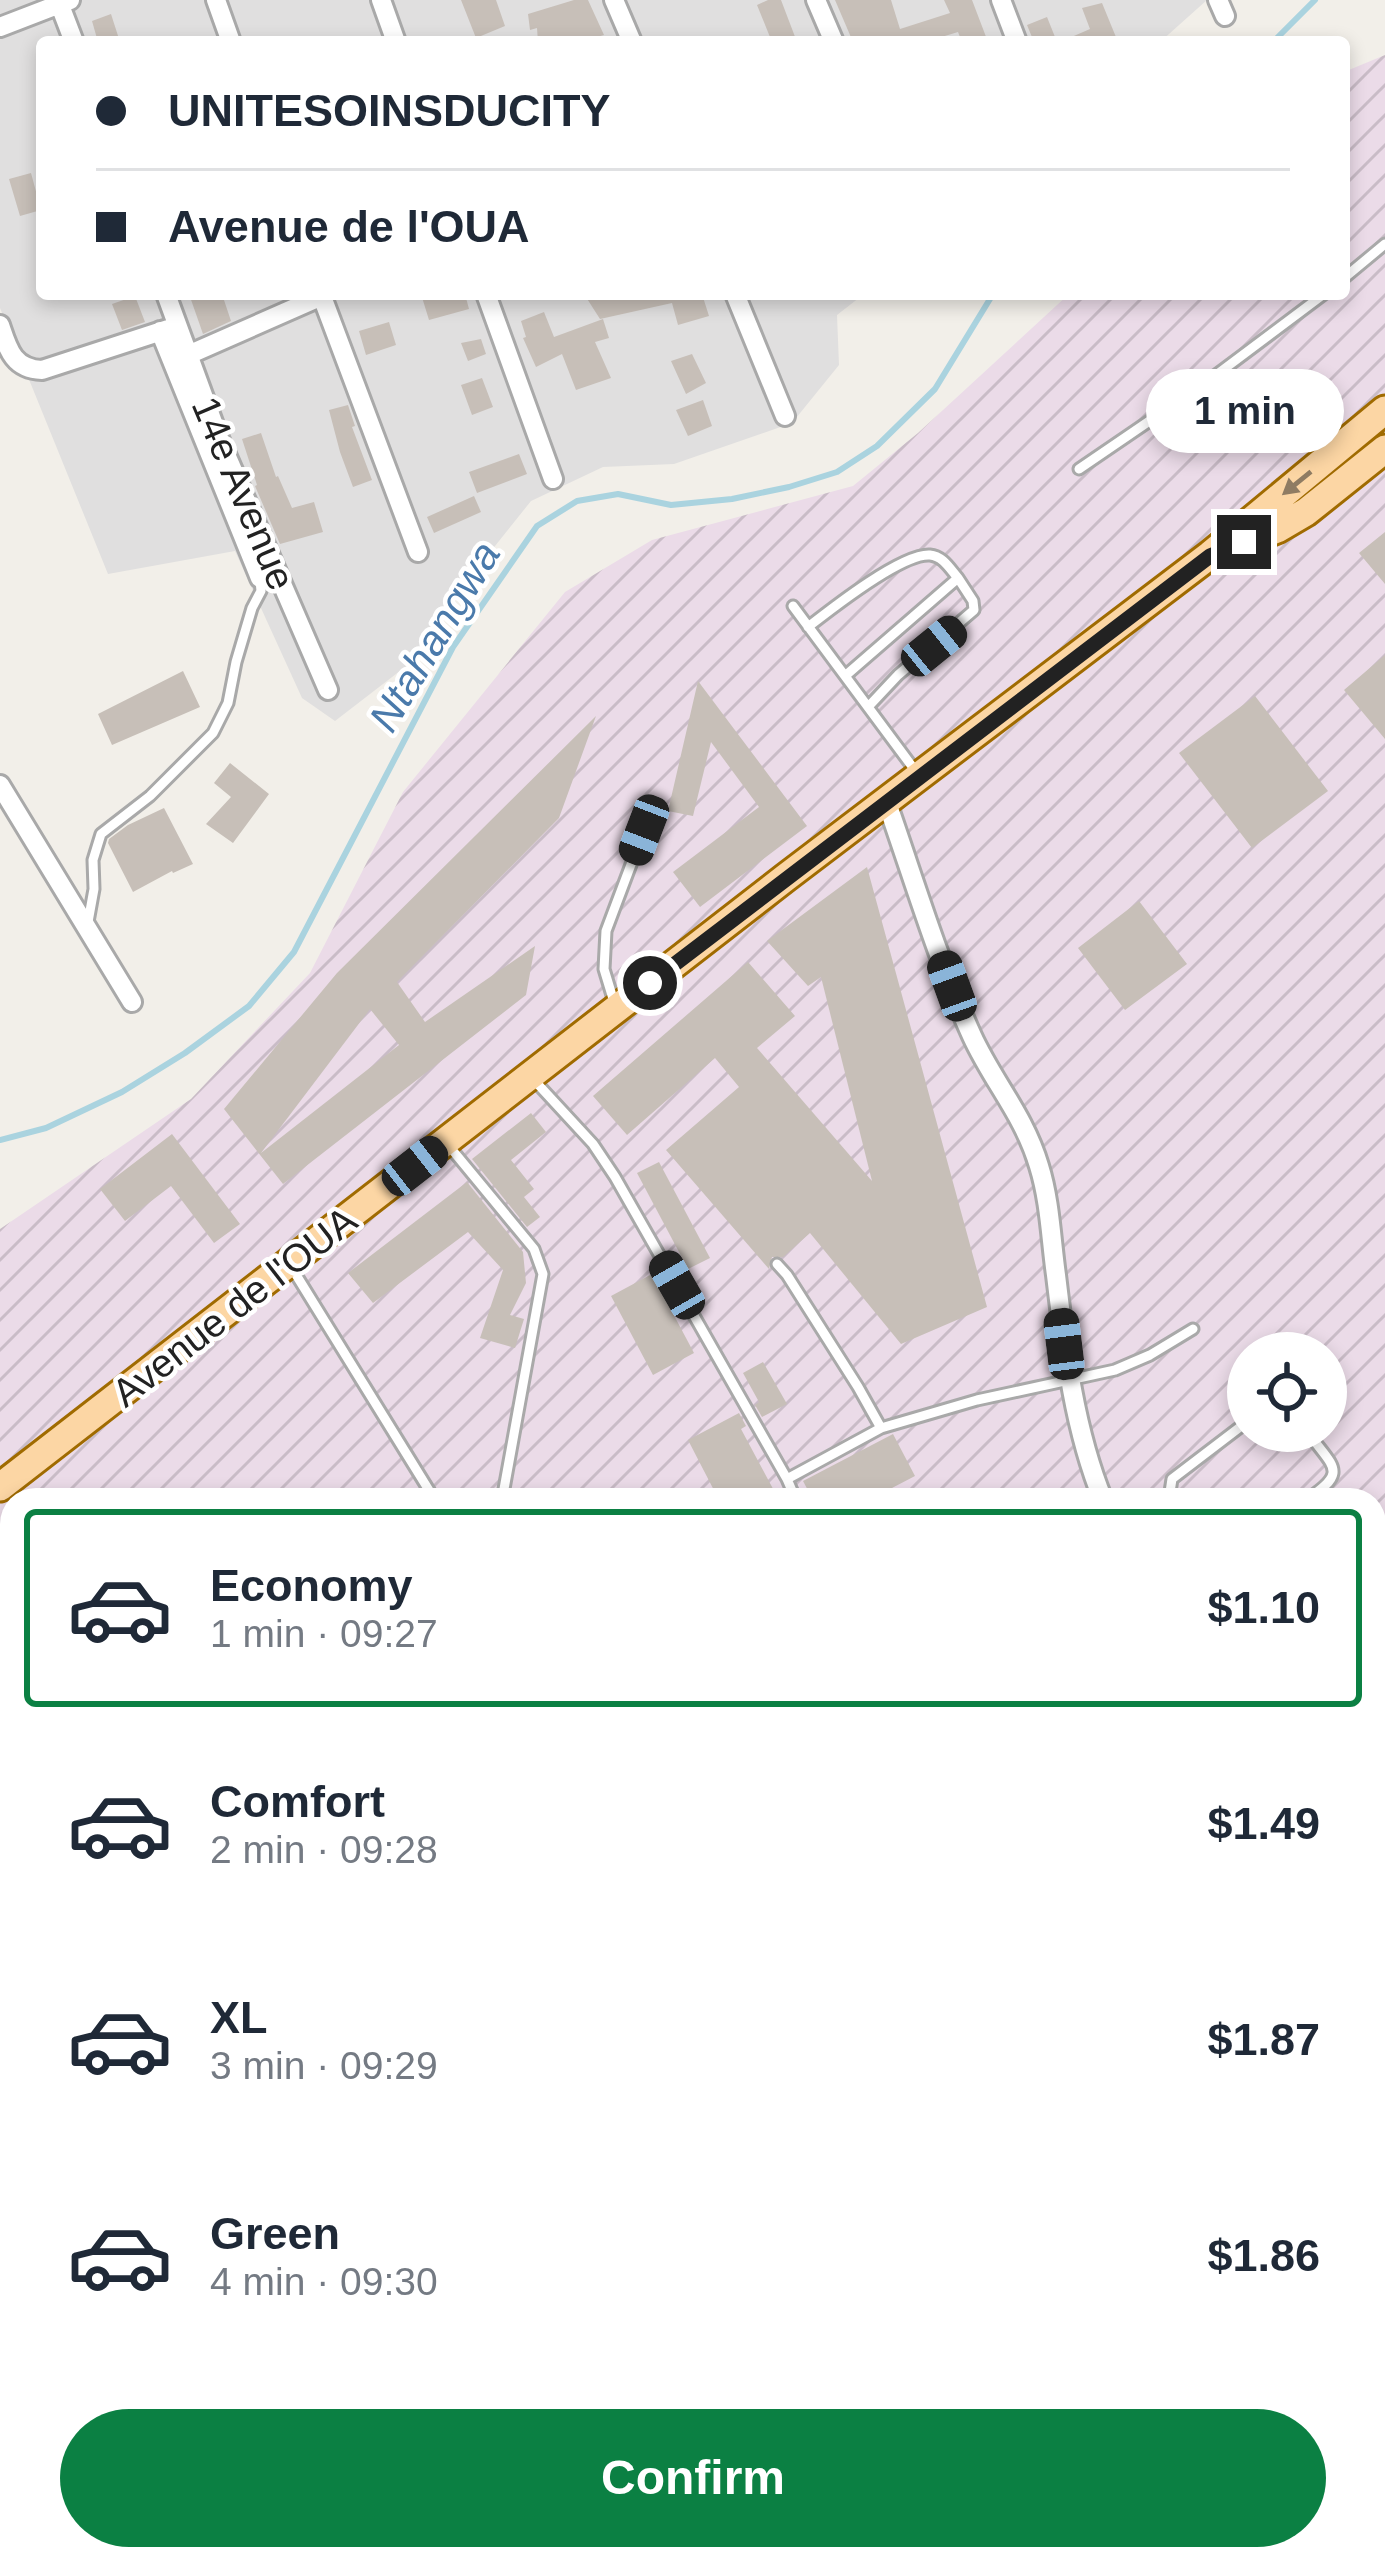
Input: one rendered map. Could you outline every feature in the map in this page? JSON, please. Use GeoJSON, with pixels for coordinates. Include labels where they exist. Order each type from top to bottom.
{"type":"FeatureCollection","features":[{"type":"Feature","properties":{"kind":"main road","name":"Avenue de l'OUA"},"geometry":{"type":"LineString","coordinates":[[0,1486],[1380,423]]}},
{"type":"Feature","properties":{"kind":"main road","name":"Avenue de l'OUA"},"geometry":{"type":"LineString","coordinates":[[1210,556],[1306,512],[1385,449]]}},
{"type":"Feature","properties":{"kind":"street"},"geometry":{"type":"LineString","coordinates":[[216,0],[229,36]]}},
{"type":"Feature","properties":{"kind":"street"},"geometry":{"type":"LineString","coordinates":[[381,0],[394,36]]}},
{"type":"Feature","properties":{"kind":"street"},"geometry":{"type":"LineString","coordinates":[[614,0],[629,36]]}},
{"type":"Feature","properties":{"kind":"street"},"geometry":{"type":"LineString","coordinates":[[816,0],[831,36]]}},
{"type":"Feature","properties":{"kind":"street"},"geometry":{"type":"LineString","coordinates":[[1001,0],[1015,36]]}},
{"type":"Feature","properties":{"kind":"street"},"geometry":{"type":"LineString","coordinates":[[0,27],[63,1],[72,36]]}},
{"type":"Feature","properties":{"kind":"street","name":"14e Avenue"},"geometry":{"type":"LineString","coordinates":[[167,300],[169,328],[188,356],[230,467],[328,689]]}},
{"type":"Feature","properties":{"kind":"street"},"geometry":{"type":"LineString","coordinates":[[188,356],[311,300]]}},
{"type":"Feature","properties":{"kind":"street"},"geometry":{"type":"LineString","coordinates":[[324,300],[418,552]]}},
{"type":"Feature","properties":{"kind":"street"},"geometry":{"type":"LineString","coordinates":[[488,300],[553,479]]}},
{"type":"Feature","properties":{"kind":"street"},"geometry":{"type":"LineString","coordinates":[[737,300],[785,416]]}},
{"type":"Feature","properties":{"kind":"street"},"geometry":{"type":"LineString","coordinates":[[0,325],[10,356],[31,370],[169,328],[260,578]]}},
{"type":"Feature","properties":{"kind":"street"},"geometry":{"type":"LineString","coordinates":[[0,784],[132,1002]]}},
{"type":"Feature","properties":{"kind":"street"},"geometry":{"type":"LineString","coordinates":[[886,803],[974,1041],[1024,1124],[1041,1170],[1064,1344],[1098,1488]]}},
{"type":"Feature","properties":{"kind":"lane"},"geometry":{"type":"LineString","coordinates":[[1350,273],[1385,244]]}},
{"type":"Feature","properties":{"kind":"lane"},"geometry":{"type":"LineString","coordinates":[[1079,469],[1208,382],[1316,300]]}},
{"type":"Feature","properties":{"kind":"lane"},"geometry":{"type":"LineString","coordinates":[[808,627],[845,597],[923,555],[943,560],[958,578],[974,610],[868,707]]}},
{"type":"Feature","properties":{"kind":"lane"},"geometry":{"type":"LineString","coordinates":[[87,928],[93,860],[101,834],[150,796],[214,733],[228,703],[236,662],[261,590],[260,578]]}},
{"type":"Feature","properties":{"kind":"lane"},"geometry":{"type":"LineString","coordinates":[[845,676],[958,578]]}},
{"type":"Feature","properties":{"kind":"lane"},"geometry":{"type":"LineString","coordinates":[[793,606],[921,778]]}},
{"type":"Feature","properties":{"kind":"lane"},"geometry":{"type":"LineString","coordinates":[[616,1009],[604,969],[606,932],[644,830]]}},
{"type":"Feature","properties":{"kind":"lane"},"geometry":{"type":"LineString","coordinates":[[531,1076],[615,1177],[791,1488]]}},
{"type":"Feature","properties":{"kind":"lane"},"geometry":{"type":"LineString","coordinates":[[446,1142],[534,1249],[544,1274],[504,1488]]}},
{"type":"Feature","properties":{"kind":"lane"},"geometry":{"type":"LineString","coordinates":[[288,1263],[428,1488]]}},
{"type":"Feature","properties":{"kind":"lane"},"geometry":{"type":"LineString","coordinates":[[777,1264],[881,1428]]}},
{"type":"Feature","properties":{"kind":"lane"},"geometry":{"type":"LineString","coordinates":[[788,1479],[881,1428],[977,1400],[1114,1370],[1193,1329]]}},
{"type":"Feature","properties":{"kind":"lane"},"geometry":{"type":"LineString","coordinates":[[1171,1488],[1172,1479],[1227,1437]]}},
{"type":"Feature","properties":{"kind":"lane"},"geometry":{"type":"LineString","coordinates":[[1321,1452],[1334,1477],[1323,1488]]}},
{"type":"Feature","properties":{"kind":"shaded area"},"geometry":{"type":"Polygon","coordinates":[[[0,0],[1207,0],[1167,36],[36,36],[36,300],[856,300],[837,315],[839,365],[792,423],[674,464],[603,467],[531,501],[455,596],[431,647],[335,721],[302,698],[235,551],[108,574],[0,308],[0,0]]]}},
{"type":"Feature","properties":{"kind":"shaded area"},"geometry":{"type":"Polygon","coordinates":[[[1385,55],[1385,1488],[0,1488],[0,1229],[191,1099],[310,973],[403,792],[565,592],[652,540],[853,486],[1062,300],[1350,300],[1350,70],[1385,55]]]}},
{"type":"Feature","properties":{"kind":"building"},"geometry":{"type":"Polygon","coordinates":[[[461,0],[496,0],[505,26],[475,36],[461,0]]]}},
{"type":"Feature","properties":{"kind":"building"},"geometry":{"type":"Polygon","coordinates":[[[588,0],[604,35],[538,36],[537,28],[530,30],[528,14],[588,0]]]}},
{"type":"Feature","properties":{"kind":"building"},"geometry":{"type":"Polygon","coordinates":[[[781,0],[795,36],[770,36],[757,5],[781,0]]]}},
{"type":"Feature","properties":{"kind":"building"},"geometry":{"type":"Polygon","coordinates":[[[835,0],[891,0],[900,29],[950,13],[944,0],[972,0],[986,36],[960,36],[958,32],[850,36],[835,0]]]}},
{"type":"Feature","properties":{"kind":"building"},"geometry":{"type":"Polygon","coordinates":[[[1102,3],[1116,36],[1074,36],[1090,29],[1082,8],[1102,3]]]}},
{"type":"Feature","properties":{"kind":"building"},"geometry":{"type":"Polygon","coordinates":[[[111,14],[118,36],[96,36],[92,21],[111,14]]]}},
{"type":"Feature","properties":{"kind":"building"},"geometry":{"type":"Polygon","coordinates":[[[1047,17],[1055,36],[1032,36],[1027,25],[1047,17]]]}},
{"type":"Feature","properties":{"kind":"building"},"geometry":{"type":"Polygon","coordinates":[[[31,173],[36,211],[20,216],[9,179],[31,173]]]}},
{"type":"Feature","properties":{"kind":"building"},"geometry":{"type":"Polygon","coordinates":[[[137,300],[145,322],[122,330],[112,304],[137,300]]]}},
{"type":"Feature","properties":{"kind":"building"},"geometry":{"type":"Polygon","coordinates":[[[191,300],[224,300],[231,321],[203,334],[191,300]]]}},
{"type":"Feature","properties":{"kind":"building"},"geometry":{"type":"Polygon","coordinates":[[[423,300],[467,300],[469,309],[429,320],[423,300]]]}},
{"type":"Feature","properties":{"kind":"building"},"geometry":{"type":"Polygon","coordinates":[[[588,300],[704,300],[709,316],[678,325],[672,303],[600,319],[588,300]]]}},
{"type":"Feature","properties":{"kind":"building"},"geometry":{"type":"Polygon","coordinates":[[[544,312],[554,337],[603,319],[609,338],[595,342],[611,378],[576,390],[562,354],[536,367],[521,321],[544,312]]]}},
{"type":"Feature","properties":{"kind":"building"},"geometry":{"type":"Polygon","coordinates":[[[389,322],[396,345],[366,355],[359,331],[389,322]]]}},
{"type":"Feature","properties":{"kind":"building"},"geometry":{"type":"Polygon","coordinates":[[[481,339],[486,354],[468,361],[461,343],[481,339]]]}},
{"type":"Feature","properties":{"kind":"building"},"geometry":{"type":"Polygon","coordinates":[[[692,354],[706,383],[686,394],[671,361],[692,354]]]}},
{"type":"Feature","properties":{"kind":"building"},"geometry":{"type":"Polygon","coordinates":[[[482,378],[493,407],[472,415],[461,385],[482,378]]]}},
{"type":"Feature","properties":{"kind":"building"},"geometry":{"type":"Polygon","coordinates":[[[703,400],[712,426],[688,436],[676,410],[703,400]]]}},
{"type":"Feature","properties":{"kind":"building"},"geometry":{"type":"Polygon","coordinates":[[[348,405],[372,480],[353,487],[329,410],[348,405]]]}},
{"type":"Feature","properties":{"kind":"building"},"geometry":{"type":"Polygon","coordinates":[[[261,433],[292,508],[314,502],[323,532],[280,544],[255,486],[242,439],[261,433]]]}},
{"type":"Feature","properties":{"kind":"building"},"geometry":{"type":"Polygon","coordinates":[[[519,454],[527,474],[477,493],[469,472],[519,454]]]}},
{"type":"Feature","properties":{"kind":"building"},"geometry":{"type":"Polygon","coordinates":[[[474,496],[481,512],[434,533],[427,517],[474,496]]]}},
{"type":"Feature","properties":{"kind":"building"},"geometry":{"type":"Polygon","coordinates":[[[1385,532],[1385,584],[1359,553],[1385,532]]]}},
{"type":"Feature","properties":{"kind":"building"},"geometry":{"type":"Polygon","coordinates":[[[1385,655],[1385,739],[1344,690],[1385,655]]]}},
{"type":"Feature","properties":{"kind":"building"},"geometry":{"type":"Polygon","coordinates":[[[183,671],[200,707],[112,745],[98,714],[183,671]]]}},
{"type":"Feature","properties":{"kind":"building"},"geometry":{"type":"Polygon","coordinates":[[[698,681],[807,826],[700,907],[673,872],[759,807],[711,742],[693,816],[668,811],[698,681]]]}},
{"type":"Feature","properties":{"kind":"building"},"geometry":{"type":"Polygon","coordinates":[[[1255,696],[1328,791],[1252,848],[1179,753],[1255,696]]]}},
{"type":"Feature","properties":{"kind":"building"},"geometry":{"type":"Polygon","coordinates":[[[596,716],[559,818],[397,982],[425,1022],[535,946],[526,995],[283,1184],[224,1109],[337,973],[596,716]],[[370,1009],[261,1153],[399,1045],[370,1009]]]}},
{"type":"Feature","properties":{"kind":"building"},"geometry":{"type":"Polygon","coordinates":[[[230,763],[269,794],[233,843],[206,824],[231,797],[214,783],[230,763]]]}},
{"type":"Feature","properties":{"kind":"building"},"geometry":{"type":"Polygon","coordinates":[[[164,808],[193,864],[133,892],[109,839],[164,808]]]}},
{"type":"Feature","properties":{"kind":"building"},"geometry":{"type":"Polygon","coordinates":[[[867,867],[987,1307],[901,1344],[810,1233],[783,1257],[772,1257],[769,1269],[666,1150],[739,1087],[715,1058],[627,1135],[593,1096],[748,962],[795,1016],[757,1048],[872,1181],[821,977],[808,986],[767,941],[867,867]]]}},
{"type":"Feature","properties":{"kind":"building"},"geometry":{"type":"Polygon","coordinates":[[[1139,901],[1187,964],[1125,1010],[1078,948],[1139,901]]]}},
{"type":"Feature","properties":{"kind":"building"},"geometry":{"type":"Polygon","coordinates":[[[531,1113],[546,1132],[511,1160],[534,1189],[524,1197],[540,1217],[527,1227],[472,1159],[531,1113]]]}},
{"type":"Feature","properties":{"kind":"building"},"geometry":{"type":"Polygon","coordinates":[[[172,1134],[240,1224],[214,1243],[171,1186],[125,1221],[100,1189],[172,1134]]]}},
{"type":"Feature","properties":{"kind":"building"},"geometry":{"type":"Polygon","coordinates":[[[659,1162],[710,1258],[688,1269],[637,1173],[659,1162]]]}},
{"type":"Feature","properties":{"kind":"building"},"geometry":{"type":"Polygon","coordinates":[[[467,1182],[523,1252],[526,1283],[510,1315],[524,1319],[515,1348],[480,1338],[503,1270],[468,1232],[373,1303],[348,1273],[467,1182]]]}},
{"type":"Feature","properties":{"kind":"building"},"geometry":{"type":"Polygon","coordinates":[[[652,1274],[694,1353],[653,1375],[611,1296],[652,1274]]]}},
{"type":"Feature","properties":{"kind":"building"},"geometry":{"type":"Polygon","coordinates":[[[763,1362],[787,1404],[762,1417],[743,1373],[763,1362]]]}},
{"type":"Feature","properties":{"kind":"building"},"geometry":{"type":"Polygon","coordinates":[[[739,1413],[746,1426],[741,1429],[773,1488],[713,1488],[688,1440],[739,1413]]]}},
{"type":"Feature","properties":{"kind":"building"},"geometry":{"type":"Polygon","coordinates":[[[893,1434],[915,1476],[892,1488],[807,1488],[803,1481],[893,1434]]]}},
{"type":"Feature","properties":{"kind":"waterway","name":"Ntahangwa"},"geometry":{"type":"LineString","coordinates":[[1279,36],[1315,0]]}},
{"type":"Feature","properties":{"kind":"waterway","name":"Ntahangwa"},"geometry":{"type":"LineString","coordinates":[[0,1140],[46,1128],[122,1092],[249,1006],[294,952],[453,647],[537,526],[577,501],[618,494],[671,505],[732,499],[837,472],[877,446],[935,389],[989,300]]}},
{"type":"Feature","properties":{"kind":"route"},"geometry":{"type":"LineString","coordinates":[[650,983],[1210,556],[1244,542]]}}]}
